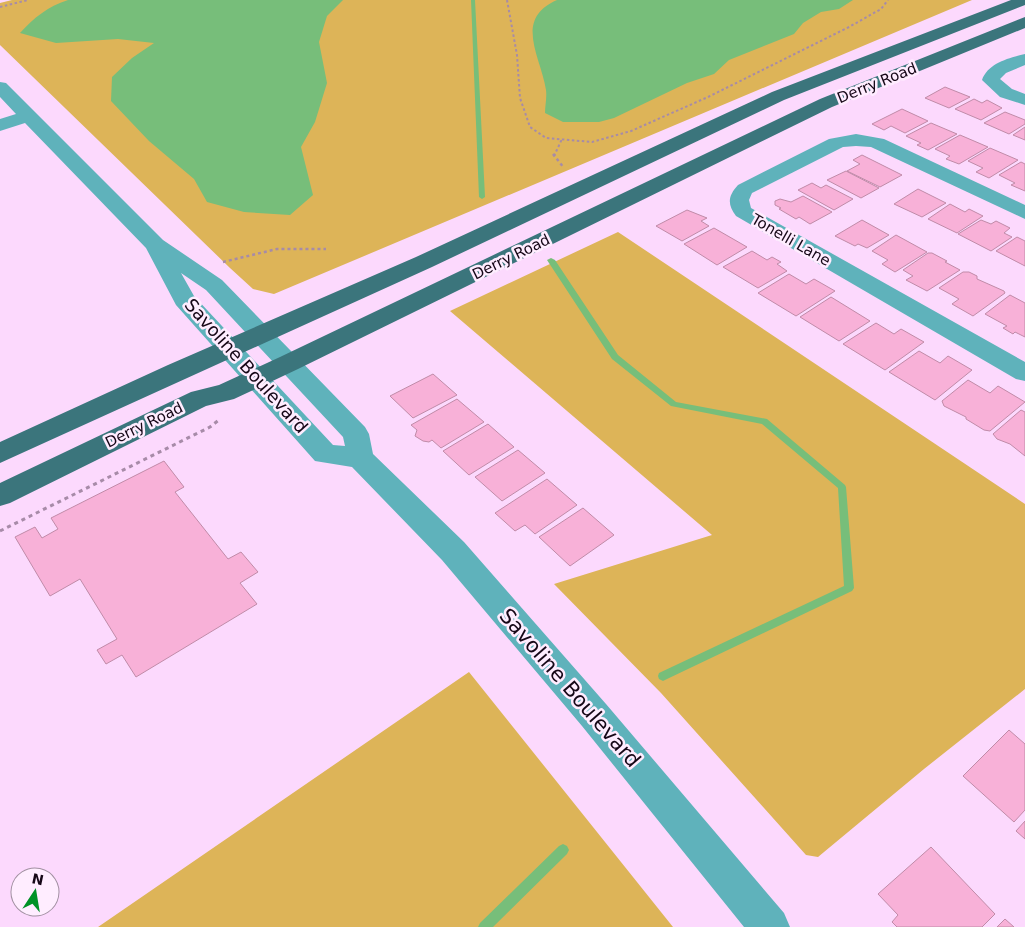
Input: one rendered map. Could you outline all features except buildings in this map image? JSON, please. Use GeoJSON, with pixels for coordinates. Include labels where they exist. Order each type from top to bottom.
{"type":"FeatureCollection","features":[{"type":"Feature","properties":{"kind":"main road","name":"Derry Road"},"geometry":{"type":"LineString","coordinates":[[0,453],[177,371],[424,262],[778,96],[1025,0]]}},
{"type":"Feature","properties":{"kind":"main road","name":"Derry Road"},"geometry":{"type":"LineString","coordinates":[[0,495],[200,398],[225,393],[289,363],[826,103],[1025,22]]}},
{"type":"Feature","properties":{"kind":"street"},"geometry":{"type":"LineString","coordinates":[[1025,59],[995,72],[991,76],[991,80],[1006,93],[1025,100]]}},
{"type":"Feature","properties":{"kind":"street","name":"Savoline Boulevard"},"geometry":{"type":"LineString","coordinates":[[0,87],[155,244],[214,285],[356,434],[360,458],[459,559],[594,715],[770,927]]}},
{"type":"Feature","properties":{"kind":"street"},"geometry":{"type":"LineString","coordinates":[[0,125],[28,116]]}},
{"type":"Feature","properties":{"kind":"street","name":"Tonelli Lane"},"geometry":{"type":"LineString","coordinates":[[1025,213],[877,143],[862,140],[836,143],[745,189],[738,198],[743,212],[1025,373]]}},
{"type":"Feature","properties":{"kind":"street","name":"Savoline Boulevard"},"geometry":{"type":"LineString","coordinates":[[155,244],[184,300],[325,454],[360,458]]}},
{"type":"Feature","properties":{"kind":"path"},"geometry":{"type":"LineString","coordinates":[[0,7],[28,0]]}},
{"type":"Feature","properties":{"kind":"path"},"geometry":{"type":"LineString","coordinates":[[507,0],[517,55],[520,98],[530,126],[546,138],[592,142],[631,131],[708,97],[849,28],[881,9],[888,0]]}},
{"type":"Feature","properties":{"kind":"path"},"geometry":{"type":"LineString","coordinates":[[562,139],[553,155],[564,168]]}},
{"type":"Feature","properties":{"kind":"path"},"geometry":{"type":"LineString","coordinates":[[222,263],[276,249],[326,249]]}},
{"type":"Feature","properties":{"kind":"shaded area"},"geometry":{"type":"Polygon","coordinates":[[[12,0],[972,0],[274,294],[253,289],[0,45],[0,3],[12,0]]]}},
{"type":"Feature","properties":{"kind":"shaded area"},"geometry":{"type":"Polygon","coordinates":[[[68,0],[343,0],[327,16],[319,42],[327,83],[315,122],[301,147],[313,195],[290,215],[244,212],[207,202],[194,179],[149,141],[111,101],[112,77],[132,58],[154,43],[118,39],[56,43],[20,33],[42,13],[68,0]]]}},
{"type":"Feature","properties":{"kind":"shaded area"},"geometry":{"type":"Polygon","coordinates":[[[557,0],[853,0],[839,9],[821,12],[803,23],[794,34],[729,60],[714,74],[687,83],[614,118],[599,122],[563,122],[545,113],[546,90],[533,40],[533,28],[536,17],[544,8],[557,0]]]}},
{"type":"Feature","properties":{"kind":"shaded area"},"geometry":{"type":"Polygon","coordinates":[[[618,232],[1025,504],[1025,689],[924,769],[818,857],[806,855],[661,693],[554,584],[712,535],[450,311],[618,232]]]}},
{"type":"Feature","properties":{"kind":"shaded area"},"geometry":{"type":"Polygon","coordinates":[[[469,672],[673,927],[98,927],[469,672]]]}},
{"type":"Feature","properties":{"kind":"waterway"},"geometry":{"type":"LineString","coordinates":[[473,0],[482,197]]}},
{"type":"Feature","properties":{"kind":"waterway"},"geometry":{"type":"LineString","coordinates":[[551,260],[615,357],[674,404],[764,421],[842,487],[849,588],[663,676]]}},
{"type":"Feature","properties":{"kind":"waterway"},"geometry":{"type":"LineString","coordinates":[[484,927],[563,850]]}}]}
